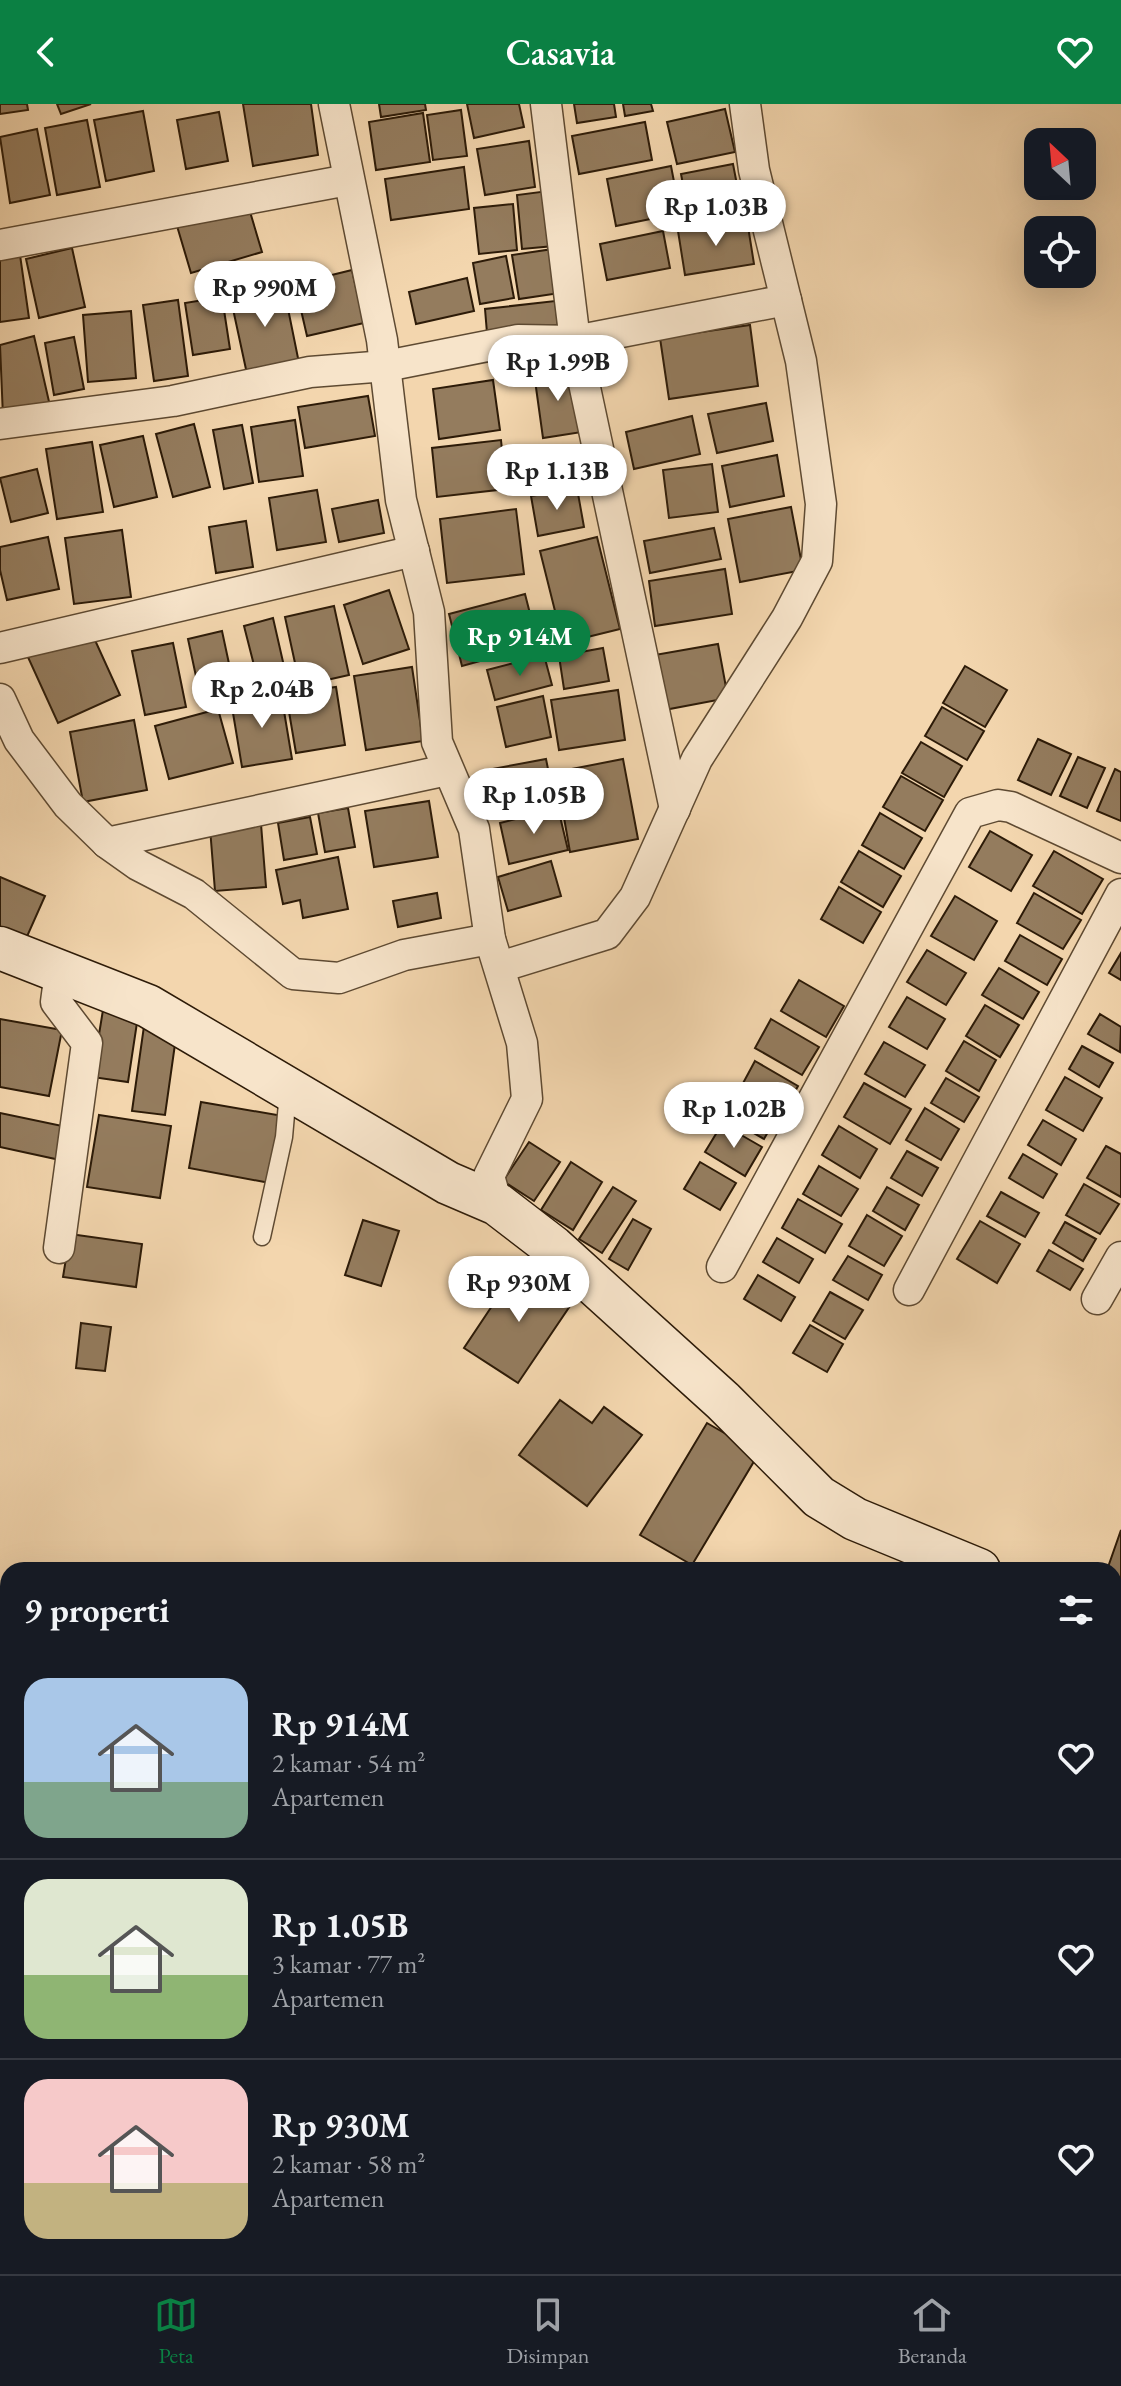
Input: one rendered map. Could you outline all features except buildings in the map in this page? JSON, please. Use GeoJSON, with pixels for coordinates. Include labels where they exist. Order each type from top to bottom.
{"type":"FeatureCollection","features":[{"type":"Feature","properties":{"kind":"street"},"geometry":{"type":"LineString","coordinates":[[334,104],[386,366],[401,500],[429,612],[437,742],[474,829],[490,939],[522,1043],[527,1099],[489,1176],[497,1204]]}},
{"type":"Feature","properties":{"kind":"street"},"geometry":{"type":"LineString","coordinates":[[546,104],[575,341],[675,809]]}},
{"type":"Feature","properties":{"kind":"street"},"geometry":{"type":"LineString","coordinates":[[500,967],[607,934],[635,897],[697,759],[787,618],[817,561],[821,504],[801,361],[754,170],[745,104]]}},
{"type":"Feature","properties":{"kind":"street"},"geometry":{"type":"LineString","coordinates":[[0,245],[348,180]]}},
{"type":"Feature","properties":{"kind":"street"},"geometry":{"type":"LineString","coordinates":[[0,424],[173,401],[310,372],[386,366],[518,340],[575,341],[786,300]]}},
{"type":"Feature","properties":{"kind":"street"},"geometry":{"type":"LineString","coordinates":[[0,648],[414,551]]}},
{"type":"Feature","properties":{"kind":"street"},"geometry":{"type":"LineString","coordinates":[[0,699],[19,740],[68,805],[107,843],[138,865],[194,894],[293,974],[339,978],[404,955],[490,939]]}},
{"type":"Feature","properties":{"kind":"street"},"geometry":{"type":"LineString","coordinates":[[107,843],[447,770]]}},
{"type":"Feature","properties":{"kind":"street"},"geometry":{"type":"LineString","coordinates":[[722,1267],[970,813],[998,805],[1011,807],[1121,858]]}},
{"type":"Feature","properties":{"kind":"street"},"geometry":{"type":"LineString","coordinates":[[909,1290],[1121,894]]}},
{"type":"Feature","properties":{"kind":"street"},"geometry":{"type":"LineString","coordinates":[[0,948],[148,1006],[448,1183],[497,1204],[553,1247],[648,1331],[819,1497],[855,1519],[960,1562]]}},
{"type":"Feature","properties":{"kind":"street"},"geometry":{"type":"LineString","coordinates":[[59,1248],[87,1043],[56,1002],[60,972]]}},
{"type":"Feature","properties":{"kind":"street"},"geometry":{"type":"LineString","coordinates":[[1097,1299],[1121,1257]]}},
{"type":"Feature","properties":{"kind":"lane"},"geometry":{"type":"LineString","coordinates":[[262,1237],[284,1137],[288,1086]]}}]}
